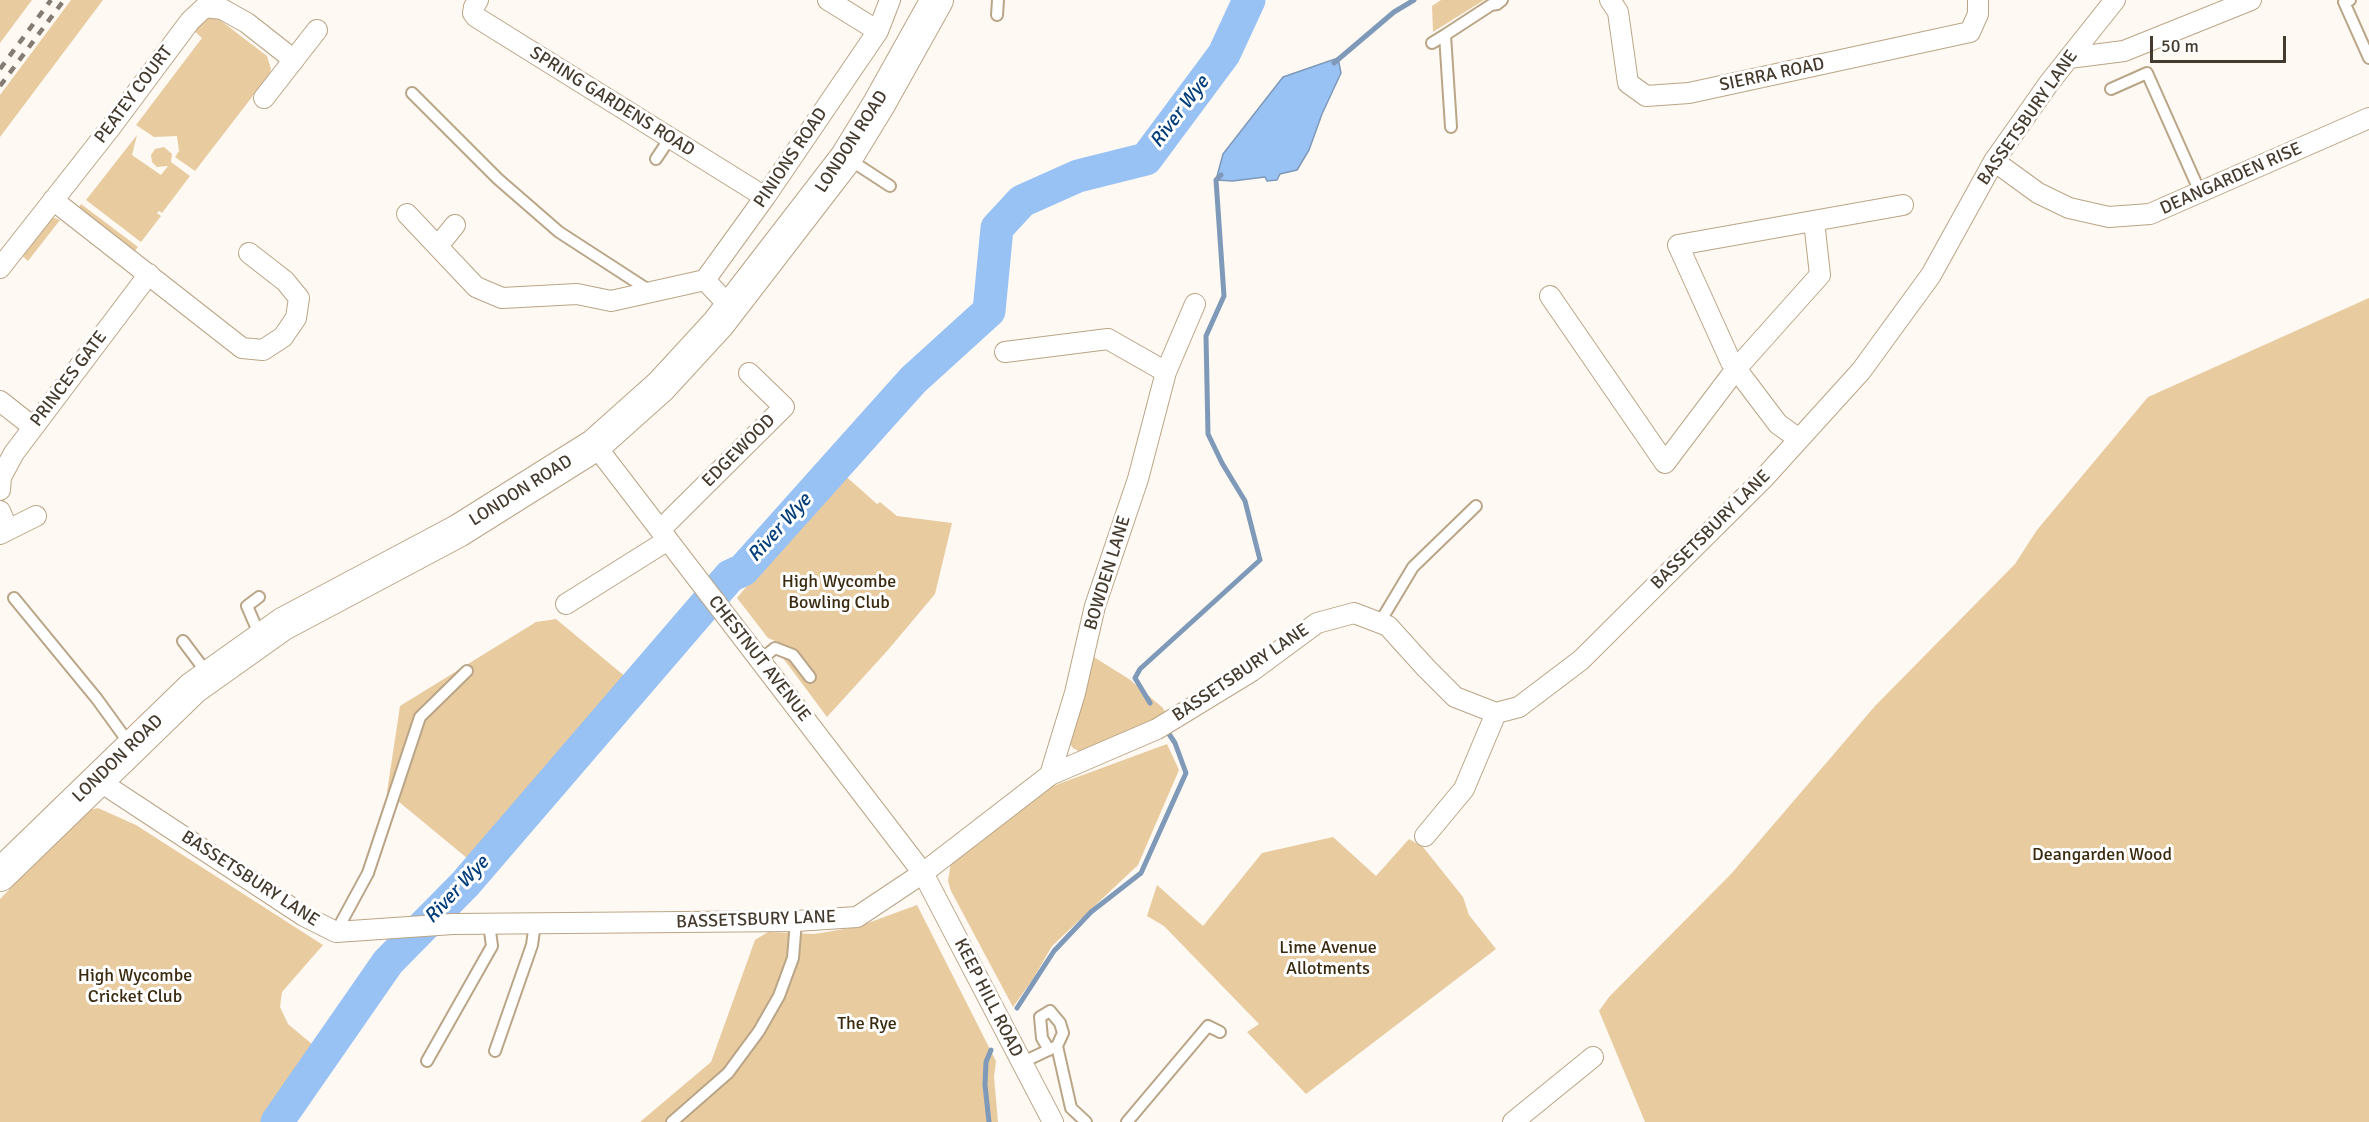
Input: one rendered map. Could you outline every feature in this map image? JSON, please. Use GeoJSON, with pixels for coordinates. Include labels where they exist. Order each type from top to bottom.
{"type":"FeatureCollection","features":[{"type":"Feature","properties":{"kind":"main road","name":"LONDON ROAD"},"geometry":{"type":"LineString","coordinates":[[0,875],[192,688],[283,624],[458,531],[595,445],[661,386],[731,308],[846,158],[937,0]]}},
{"type":"Feature","properties":{"kind":"street"},"geometry":{"type":"LineString","coordinates":[[828,0],[878,31]]}},
{"type":"Feature","properties":{"kind":"street","name":"PINIONS ROAD"},"geometry":{"type":"LineString","coordinates":[[705,280],[765,198],[878,31],[890,0]]}},
{"type":"Feature","properties":{"kind":"street","name":"SIERRA ROAD"},"geometry":{"type":"LineString","coordinates":[[1610,0],[1618,12],[1628,84],[1646,96],[1689,93],[1970,32],[1978,14],[1978,0]]}},
{"type":"Feature","properties":{"kind":"street","name":"BASSETSBURY LANE"},"geometry":{"type":"LineString","coordinates":[[96,779],[304,916],[336,932],[489,924],[796,921],[857,916],[923,873],[1050,775],[1157,729],[1252,671],[1317,622],[1354,612],[1380,622],[1388,626],[1425,668],[1455,696],[1496,713],[1519,707],[1581,660],[1763,479],[1861,371],[1931,275],[1994,161],[2069,58],[2115,0]]}},
{"type":"Feature","properties":{"kind":"street"},"geometry":{"type":"LineString","coordinates":[[2069,58],[2124,51],[2251,0]]}},
{"type":"Feature","properties":{"kind":"street","name":"SPRING GARDENS ROAD"},"geometry":{"type":"LineString","coordinates":[[472,2],[473,13],[476,17],[765,198]]}},
{"type":"Feature","properties":{"kind":"street","name":"PEATEY COURT"},"geometry":{"type":"LineString","coordinates":[[0,268],[111,127],[190,21],[205,7],[222,9],[247,23],[294,60]]}},
{"type":"Feature","properties":{"kind":"street"},"geometry":{"type":"LineString","coordinates":[[264,98],[317,30]]}},
{"type":"Feature","properties":{"kind":"street","name":"DEANGARDEN RISE"},"geometry":{"type":"LineString","coordinates":[[1994,161],[2038,193],[2069,208],[2109,217],[2150,214],[2369,118]]}},
{"type":"Feature","properties":{"kind":"street"},"geometry":{"type":"LineString","coordinates":[[53,200],[242,348],[263,350],[283,337],[296,318],[299,298],[285,280],[249,253]]}},
{"type":"Feature","properties":{"kind":"street"},"geometry":{"type":"LineString","coordinates":[[1799,439],[1778,424],[1731,362],[1678,245],[1903,205]]}},
{"type":"Feature","properties":{"kind":"street"},"geometry":{"type":"LineString","coordinates":[[407,214],[476,287],[502,298],[577,294],[611,302],[705,280],[731,308]]}},
{"type":"Feature","properties":{"kind":"street"},"geometry":{"type":"LineString","coordinates":[[1550,296],[1665,464],[1736,369],[1821,275],[1814,221]]}},
{"type":"Feature","properties":{"kind":"street"},"geometry":{"type":"LineString","coordinates":[[438,246],[455,225]]}},
{"type":"Feature","properties":{"kind":"street","name":"PRINCES GATE"},"geometry":{"type":"LineString","coordinates":[[0,490],[1,477],[14,453],[148,274]]}},
{"type":"Feature","properties":{"kind":"street","name":"BOWDEN LANE"},"geometry":{"type":"LineString","coordinates":[[1050,775],[1075,693],[1095,606],[1138,479],[1166,372],[1195,304]]}},
{"type":"Feature","properties":{"kind":"street"},"geometry":{"type":"LineString","coordinates":[[1005,352],[1108,339],[1166,372]]}},
{"type":"Feature","properties":{"kind":"street","name":"EDGEWOOD"},"geometry":{"type":"LineString","coordinates":[[664,535],[783,407],[749,373]]}},
{"type":"Feature","properties":{"kind":"street"},"geometry":{"type":"LineString","coordinates":[[0,401],[33,427]]}},
{"type":"Feature","properties":{"kind":"street","name":"CHESTNUT AVENUE"},"geometry":{"type":"LineString","coordinates":[[595,445],[923,873]]}},
{"type":"Feature","properties":{"kind":"street"},"geometry":{"type":"LineString","coordinates":[[0,511],[4,532],[36,516]]}},
{"type":"Feature","properties":{"kind":"street"},"geometry":{"type":"LineString","coordinates":[[566,604],[664,535]]}},
{"type":"Feature","properties":{"kind":"street"},"geometry":{"type":"LineString","coordinates":[[1425,836],[1464,789],[1496,713]]}},
{"type":"Feature","properties":{"kind":"street","name":"KEEP HILL ROAD"},"geometry":{"type":"LineString","coordinates":[[923,873],[1053,1122]]}},
{"type":"Feature","properties":{"kind":"street"},"geometry":{"type":"LineString","coordinates":[[1513,1122],[1593,1057]]}},
{"type":"Feature","properties":{"kind":"lane"},"geometry":{"type":"LineString","coordinates":[[997,15],[998,0]]}},
{"type":"Feature","properties":{"kind":"lane"},"geometry":{"type":"LineString","coordinates":[[1432,43],[1491,4],[1497,4],[1502,0]]}},
{"type":"Feature","properties":{"kind":"lane"},"geometry":{"type":"LineString","coordinates":[[2350,0],[2344,2],[2369,58]]}},
{"type":"Feature","properties":{"kind":"lane"},"geometry":{"type":"LineString","coordinates":[[1445,35],[1451,127]]}},
{"type":"Feature","properties":{"kind":"lane"},"geometry":{"type":"LineString","coordinates":[[2111,89],[2147,73],[2200,192]]}},
{"type":"Feature","properties":{"kind":"lane"},"geometry":{"type":"LineString","coordinates":[[412,93],[498,179],[559,232],[651,291]]}},
{"type":"Feature","properties":{"kind":"lane"},"geometry":{"type":"LineString","coordinates":[[656,159],[670,138]]}},
{"type":"Feature","properties":{"kind":"lane"},"geometry":{"type":"LineString","coordinates":[[846,158],[890,186]]}},
{"type":"Feature","properties":{"kind":"lane"},"geometry":{"type":"LineString","coordinates":[[1380,622],[1413,567],[1476,506]]}},
{"type":"Feature","properties":{"kind":"lane"},"geometry":{"type":"LineString","coordinates":[[259,597],[247,606],[261,639]]}},
{"type":"Feature","properties":{"kind":"lane"},"geometry":{"type":"LineString","coordinates":[[14,598],[98,699],[131,746]]}},
{"type":"Feature","properties":{"kind":"lane"},"geometry":{"type":"LineString","coordinates":[[183,641],[209,676]]}},
{"type":"Feature","properties":{"kind":"lane"},"geometry":{"type":"LineString","coordinates":[[760,660],[775,648],[793,655],[810,677]]}},
{"type":"Feature","properties":{"kind":"lane"},"geometry":{"type":"LineString","coordinates":[[336,932],[368,873],[420,717],[467,670]]}},
{"type":"Feature","properties":{"kind":"lane"},"geometry":{"type":"LineString","coordinates":[[672,1122],[728,1073],[759,1031],[779,996],[793,958],[796,921]]}},
{"type":"Feature","properties":{"kind":"lane"},"geometry":{"type":"LineString","coordinates":[[495,1051],[532,945],[535,923]]}},
{"type":"Feature","properties":{"kind":"lane"},"geometry":{"type":"LineString","coordinates":[[427,1061],[492,946],[489,924]]}},
{"type":"Feature","properties":{"kind":"lane"},"geometry":{"type":"LineString","coordinates":[[1127,1122],[1208,1026],[1220,1032]]}},
{"type":"Feature","properties":{"kind":"lane"},"geometry":{"type":"LineString","coordinates":[[1021,1063],[1053,1048],[1071,1108],[1086,1122]]}},
{"type":"Feature","properties":{"kind":"green space"},"geometry":{"type":"Polygon","coordinates":[[[0,0],[32,0],[0,43],[0,0]]]}},
{"type":"Feature","properties":{"kind":"green space"},"geometry":{"type":"Polygon","coordinates":[[[71,0],[103,0],[0,137],[0,95],[71,0]]]}},
{"type":"Feature","properties":{"kind":"green space"},"geometry":{"type":"Polygon","coordinates":[[[1441,0],[1484,0],[1433,32],[1432,6],[1441,0]]]}},
{"type":"Feature","properties":{"kind":"green space"},"geometry":{"type":"Polygon","coordinates":[[[206,19],[220,20],[267,56],[271,69],[269,75],[195,171],[175,157],[179,151],[177,136],[154,137],[136,125],[202,38],[193,30],[206,19]]]}},
{"type":"Feature","properties":{"kind":"green space"},"geometry":{"type":"Polygon","coordinates":[[[137,135],[132,155],[161,175],[168,166],[157,167],[152,162],[151,155],[155,149],[164,147],[172,154],[171,162],[190,176],[162,213],[159,211],[157,213],[161,216],[141,242],[86,200],[137,135]]]}},
{"type":"Feature","properties":{"kind":"green space"},"geometry":{"type":"Polygon","coordinates":[[[81,204],[138,247],[133,253],[77,210],[81,204]]]}},
{"type":"Feature","properties":{"kind":"green space"},"geometry":{"type":"Polygon","coordinates":[[[52,217],[60,220],[28,261],[20,254],[52,217]]]}},
{"type":"Feature","properties":{"kind":"green space","name":"Deangarden Wood"},"geometry":{"type":"Polygon","coordinates":[[[2369,298],[2369,1122],[1645,1122],[1599,1011],[1609,997],[1731,874],[1875,706],[2015,564],[2037,530],[2148,397],[2369,298]]]}},
{"type":"Feature","properties":{"kind":"green space","name":"High Wycombe Bowling Club"},"geometry":{"type":"Polygon","coordinates":[[[841,472],[877,504],[880,502],[897,516],[952,523],[935,594],[827,717],[783,658],[782,644],[768,638],[737,598],[841,472]]]}},
{"type":"Feature","properties":{"kind":"green space"},"geometry":{"type":"Polygon","coordinates":[[[556,619],[627,678],[473,863],[387,792],[400,706],[536,622],[556,619]]]}},
{"type":"Feature","properties":{"kind":"green space"},"geometry":{"type":"Polygon","coordinates":[[[1089,654],[1129,679],[1163,708],[1167,716],[1082,753],[1073,748],[1067,740],[1089,654]]]}},
{"type":"Feature","properties":{"kind":"green space"},"geometry":{"type":"Polygon","coordinates":[[[1167,744],[1179,770],[1138,865],[1052,946],[1013,1007],[951,891],[948,881],[951,862],[989,829],[1053,786],[1167,744]]]}},
{"type":"Feature","properties":{"kind":"green space","name":"High Wycombe Cricket Club"},"geometry":{"type":"Polygon","coordinates":[[[98,808],[136,825],[323,945],[282,992],[280,1007],[288,1024],[313,1045],[263,1122],[0,1122],[0,899],[85,811],[98,808]]]}},
{"type":"Feature","properties":{"kind":"green space","name":"Lime Avenue Allotments"},"geometry":{"type":"Polygon","coordinates":[[[1333,837],[1376,876],[1409,839],[1423,847],[1463,897],[1469,915],[1496,949],[1306,1094],[1247,1032],[1259,1024],[1164,926],[1147,916],[1157,885],[1203,926],[1262,853],[1333,837]]]}},
{"type":"Feature","properties":{"kind":"green space","name":"The Rye"},"geometry":{"type":"Polygon","coordinates":[[[917,905],[996,1061],[994,1077],[998,1122],[640,1122],[711,1062],[755,940],[768,932],[814,934],[857,927],[917,905]]]}},
{"type":"Feature","properties":{"kind":"water"},"geometry":{"type":"Polygon","coordinates":[[[1338,58],[1341,73],[1322,114],[1309,150],[1297,170],[1280,174],[1277,180],[1267,181],[1265,177],[1233,181],[1216,180],[1223,154],[1283,77],[1338,58]]]}},
{"type":"Feature","properties":{"kind":"waterway","name":"River Wye"},"geometry":{"type":"LineString","coordinates":[[277,1122],[388,962],[465,884],[730,576],[743,570],[913,380],[989,311],[997,228],[1022,201],[1078,176],[1146,159],[1224,54],[1249,0]]}},
{"type":"Feature","properties":{"kind":"waterway"},"geometry":{"type":"LineString","coordinates":[[1334,63],[1394,12],[1414,0]]}},
{"type":"Feature","properties":{"kind":"waterway"},"geometry":{"type":"LineString","coordinates":[[1150,703],[1135,678],[1140,669],[1260,560],[1245,501],[1208,434],[1206,336],[1224,296],[1216,180],[1221,175]]}},
{"type":"Feature","properties":{"kind":"waterway"},"geometry":{"type":"LineString","coordinates":[[1017,1008],[1054,951],[1091,912],[1141,873],[1186,773],[1175,743],[1167,731]]}},
{"type":"Feature","properties":{"kind":"waterway"},"geometry":{"type":"LineString","coordinates":[[989,1122],[985,1085],[986,1062],[991,1050]]}},
{"type":"Feature","properties":{"kind":"railway"},"geometry":{"type":"LineString","coordinates":[[0,69],[51,0]]}},
{"type":"Feature","properties":{"kind":"railway"},"geometry":{"type":"LineString","coordinates":[[0,86],[64,0]]}}]}
